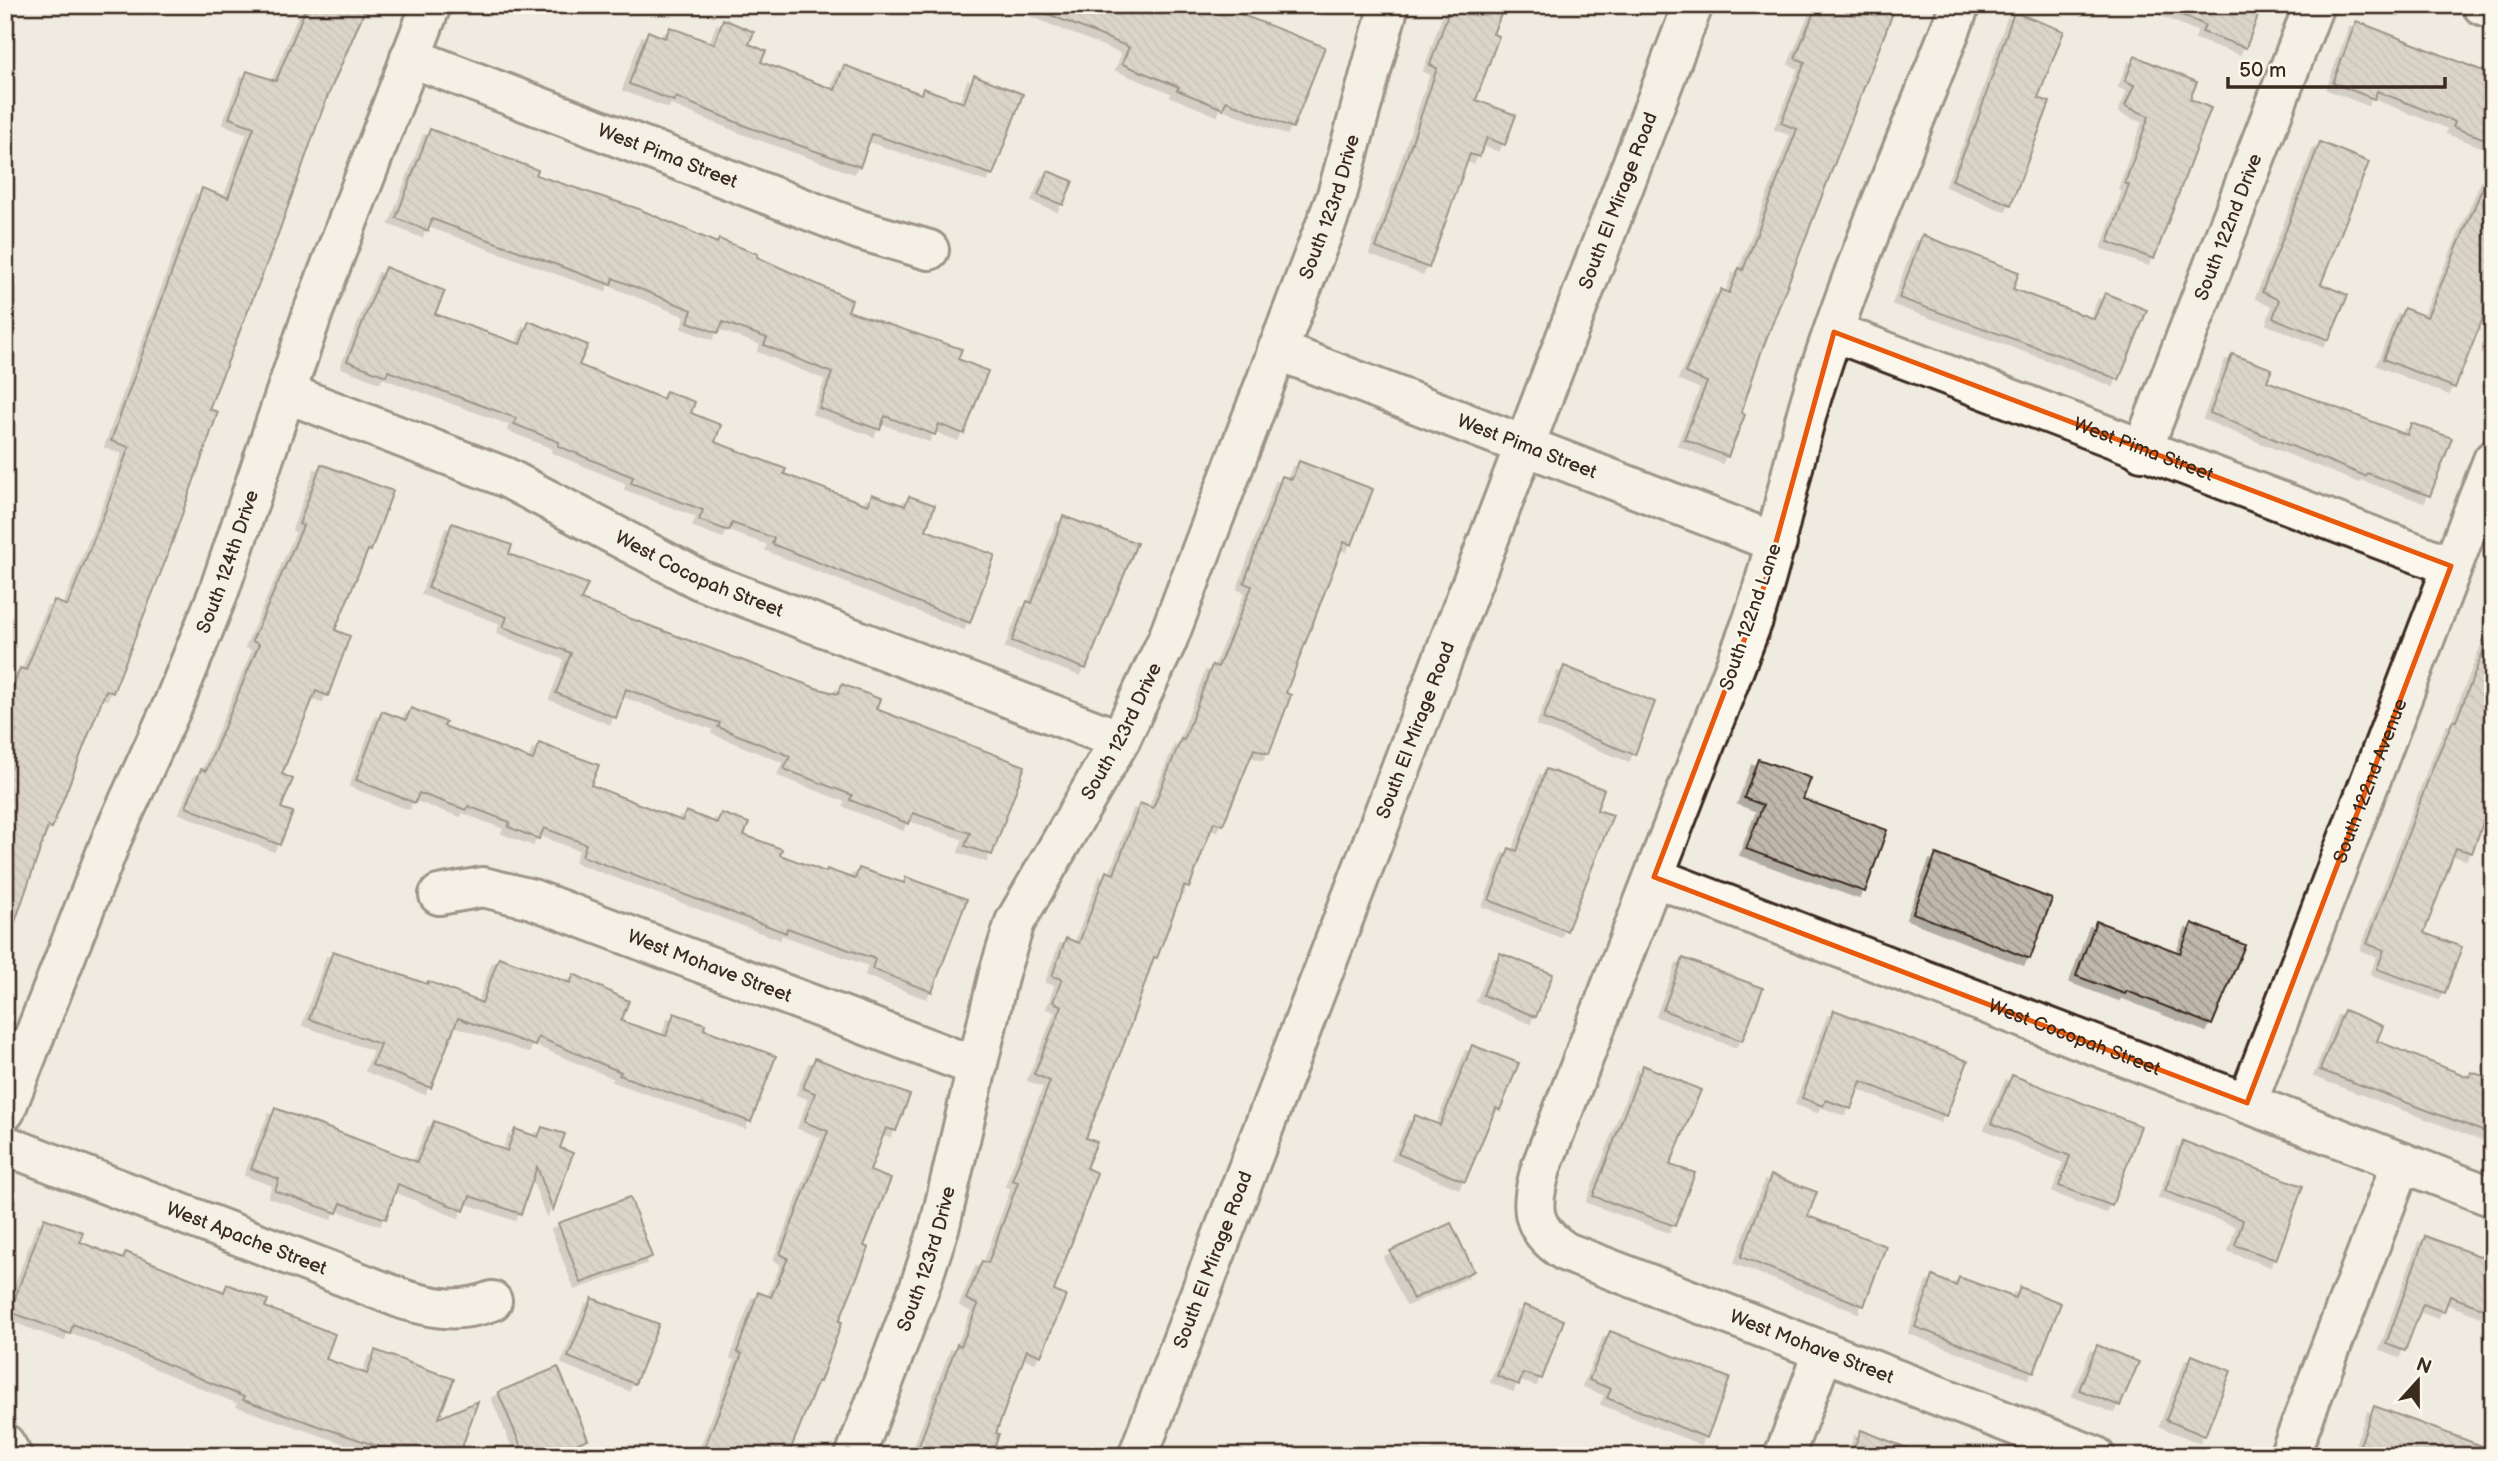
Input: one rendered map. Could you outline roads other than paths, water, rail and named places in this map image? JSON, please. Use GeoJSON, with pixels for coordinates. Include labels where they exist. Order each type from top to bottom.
{"type":"FeatureCollection","features":[{"type":"Feature","properties":{"kind":"street","name":"South 124th Drive"},"geometry":{"type":"LineString","coordinates":[[5,1111],[112,838],[168,715],[219,592],[317,300],[431,5]]}},
{"type":"Feature","properties":{"kind":"street","name":"South El Mirage Road"},"geometry":{"type":"LineString","coordinates":[[1138,1456],[1693,5]]}},
{"type":"Feature","properties":{"kind":"street","name":"South 122nd Lane"},"geometry":{"type":"LineString","coordinates":[[1537,1225],[1534,1206],[1542,1165],[1753,620],[1777,544],[1807,412],[1834,332],[1960,5]]}},
{"type":"Feature","properties":{"kind":"street","name":"South 122nd Drive"},"geometry":{"type":"LineString","coordinates":[[2142,451],[2314,5]]}},
{"type":"Feature","properties":{"kind":"street"},"geometry":{"type":"LineString","coordinates":[[2482,5],[2493,9]]}},
{"type":"Feature","properties":{"kind":"street","name":"South 123rd Drive"},"geometry":{"type":"LineString","coordinates":[[855,1456],[940,1225],[999,973],[1015,922],[1120,740],[1167,641],[1342,182],[1388,6]]}},
{"type":"Feature","properties":{"kind":"street","name":"West Pima Street"},"geometry":{"type":"LineString","coordinates":[[410,57],[860,230],[929,250]]}},
{"type":"Feature","properties":{"kind":"street","name":"West Pima Street"},"geometry":{"type":"LineString","coordinates":[[1834,332],[2451,566]]}},
{"type":"Feature","properties":{"kind":"street","name":"West Pima Street"},"geometry":{"type":"LineString","coordinates":[[1277,351],[1777,544]]}},
{"type":"Feature","properties":{"kind":"street","name":"West Cocopah Street"},"geometry":{"type":"LineString","coordinates":[[286,393],[505,477],[701,580],[1120,740]]}},
{"type":"Feature","properties":{"kind":"street","name":"South 122nd Avenue"},"geometry":{"type":"LineString","coordinates":[[2247,1103],[2493,460]]}},
{"type":"Feature","properties":{"kind":"street","name":"West Cocopah Street"},"geometry":{"type":"LineString","coordinates":[[1654,877],[2493,1197]]}},
{"type":"Feature","properties":{"kind":"street","name":"West Mohave Street"},"geometry":{"type":"LineString","coordinates":[[439,895],[483,887],[531,899],[977,1066]]}},
{"type":"Feature","properties":{"kind":"street","name":"West Apache Street"},"geometry":{"type":"LineString","coordinates":[[5,1145],[405,1300],[451,1310],[473,1308],[492,1301]]}},
{"type":"Feature","properties":{"kind":"street"},"geometry":{"type":"LineString","coordinates":[[2289,1456],[2402,1162]]}},
{"type":"Feature","properties":{"kind":"street","name":"West Mohave Street"},"geometry":{"type":"LineString","coordinates":[[1537,1225],[1550,1242],[1566,1252],[2095,1456]]}},
{"type":"Feature","properties":{"kind":"street"},"geometry":{"type":"LineString","coordinates":[[1784,1456],[1824,1351]]}},
{"type":"Feature","properties":{"kind":"street"},"geometry":{"type":"LineString","coordinates":[[5,1444],[12,1456]]}}]}
